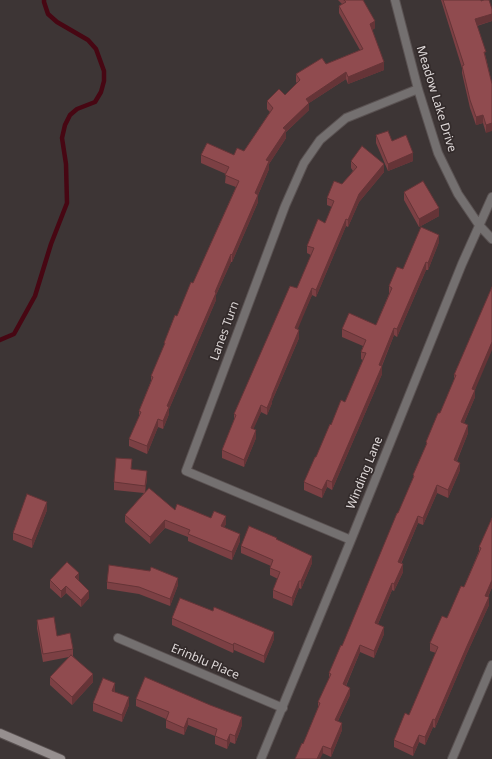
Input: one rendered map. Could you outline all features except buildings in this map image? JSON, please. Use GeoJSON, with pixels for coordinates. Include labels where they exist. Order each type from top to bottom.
{"type":"FeatureCollection","features":[{"type":"Feature","properties":{"kind":"street","name":"Meadow Lake Drive"},"geometry":{"type":"LineString","coordinates":[[394,0],[418,89],[438,153],[458,194],[479,225],[492,239]]}},
{"type":"Feature","properties":{"kind":"street","name":"Lanes Turn"},"geometry":{"type":"LineString","coordinates":[[351,540],[186,471],[285,206],[304,164],[320,140],[346,118],[418,89]]}},
{"type":"Feature","properties":{"kind":"street","name":"Winding Lane"},"geometry":{"type":"LineString","coordinates":[[261,759],[462,264],[492,197]]}},
{"type":"Feature","properties":{"kind":"street","name":"Erinblu Place"},"geometry":{"type":"LineString","coordinates":[[118,638],[282,708]]}},
{"type":"Feature","properties":{"kind":"street"},"geometry":{"type":"LineString","coordinates":[[452,759],[492,665]]}},
{"type":"Feature","properties":{"kind":"street"},"geometry":{"type":"LineString","coordinates":[[0,733],[62,759]]}},
{"type":"Feature","properties":{"kind":"waterway"},"geometry":{"type":"LineString","coordinates":[[0,340],[14,334],[35,296],[51,244],[67,203],[66,164],[62,138],[65,125],[70,115],[77,109],[95,102],[101,92],[104,81],[104,71],[96,49],[88,40],[57,22],[48,14],[44,0]]}}]}
